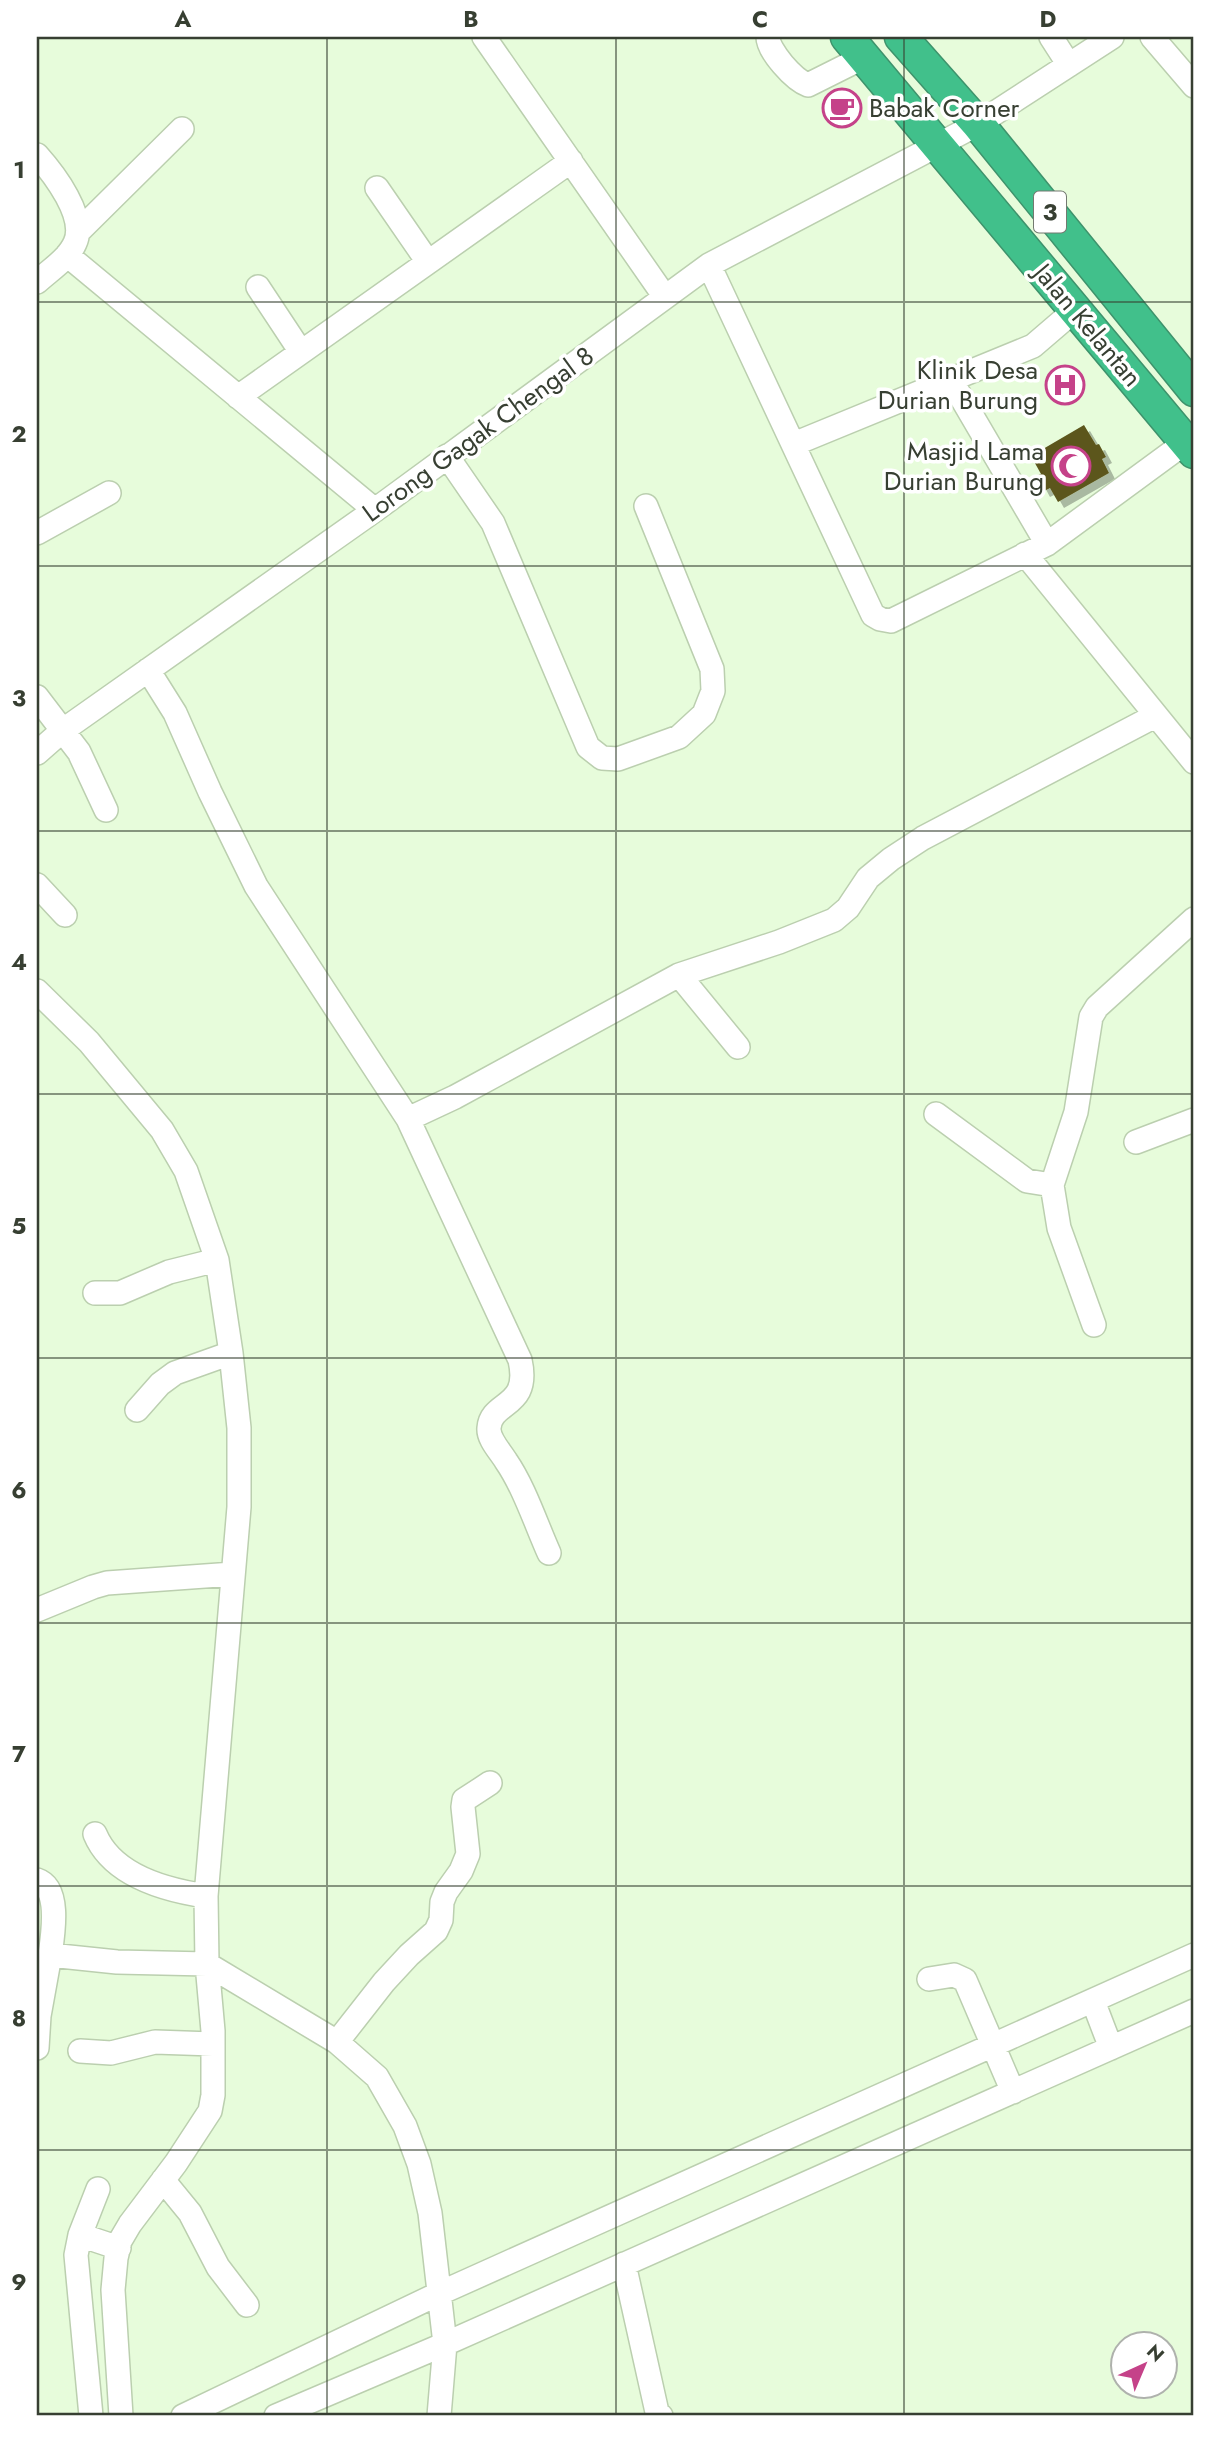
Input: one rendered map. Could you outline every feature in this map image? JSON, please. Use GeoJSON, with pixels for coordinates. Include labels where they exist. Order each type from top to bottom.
{"type":"FeatureCollection","features":[{"type":"Feature","properties":{"kind":"highway","name":"Jalan Kelantan"},"geometry":{"type":"LineString","coordinates":[[901,37],[978,124],[1194,390]]}},
{"type":"Feature","properties":{"kind":"highway","name":"Jalan Kelantan"},"geometry":{"type":"LineString","coordinates":[[855,47],[1190,447]]}},
{"type":"Feature","properties":{"kind":"street"},"geometry":{"type":"LineString","coordinates":[[484,37],[666,297]]}},
{"type":"Feature","properties":{"kind":"street"},"geometry":{"type":"LineString","coordinates":[[768,37],[773,53],[801,82],[808,85],[855,47]]}},
{"type":"Feature","properties":{"kind":"street"},"geometry":{"type":"LineString","coordinates":[[1051,37],[1069,65]]}},
{"type":"Feature","properties":{"kind":"street","name":"Lorong Gagak Chengal 8"},"geometry":{"type":"LineString","coordinates":[[37,753],[62,731],[374,510],[709,265],[978,124],[1112,37]]}},
{"type":"Feature","properties":{"kind":"street"},"geometry":{"type":"LineString","coordinates":[[1152,37],[1194,86]]}},
{"type":"Feature","properties":{"kind":"street"},"geometry":{"type":"LineString","coordinates":[[37,282],[67,255],[80,230],[182,129]]}},
{"type":"Feature","properties":{"kind":"street"},"geometry":{"type":"LineString","coordinates":[[37,156],[55,178],[70,204],[80,230]]}},
{"type":"Feature","properties":{"kind":"street"},"geometry":{"type":"LineString","coordinates":[[238,397],[570,161]]}},
{"type":"Feature","properties":{"kind":"street"},"geometry":{"type":"LineString","coordinates":[[377,188],[428,262]]}},
{"type":"Feature","properties":{"kind":"street"},"geometry":{"type":"LineString","coordinates":[[67,255],[374,510]]}},
{"type":"Feature","properties":{"kind":"street"},"geometry":{"type":"LineString","coordinates":[[709,265],[873,615],[880,619],[891,621],[1047,544],[1190,447]]}},
{"type":"Feature","properties":{"kind":"street"},"geometry":{"type":"LineString","coordinates":[[258,287],[301,352]]}},
{"type":"Feature","properties":{"kind":"street"},"geometry":{"type":"LineString","coordinates":[[794,443],[1033,346],[1075,310]]}},
{"type":"Feature","properties":{"kind":"street"},"geometry":{"type":"LineString","coordinates":[[951,380],[1047,544]]}},
{"type":"Feature","properties":{"kind":"street"},"geometry":{"type":"LineString","coordinates":[[447,456],[493,523],[588,747],[602,758],[618,759],[679,737],[704,714],[713,691],[712,669],[646,506]]}},
{"type":"Feature","properties":{"kind":"street"},"geometry":{"type":"LineString","coordinates":[[37,533],[109,493]]}},
{"type":"Feature","properties":{"kind":"street"},"geometry":{"type":"LineString","coordinates":[[1025,555],[1194,762]]}},
{"type":"Feature","properties":{"kind":"street"},"geometry":{"type":"LineString","coordinates":[[148,670],[175,713],[256,886],[408,1119],[520,1360],[524,1377],[519,1392],[493,1417],[489,1428],[549,1553]]}},
{"type":"Feature","properties":{"kind":"street"},"geometry":{"type":"LineString","coordinates":[[37,697],[85,762],[106,810]]}},
{"type":"Feature","properties":{"kind":"street"},"geometry":{"type":"LineString","coordinates":[[408,1119],[455,1097],[679,975],[779,942],[834,920],[848,908],[869,878],[891,859],[923,838],[1155,716]]}},
{"type":"Feature","properties":{"kind":"street"},"geometry":{"type":"LineString","coordinates":[[37,885],[65,915]]}},
{"type":"Feature","properties":{"kind":"street"},"geometry":{"type":"LineString","coordinates":[[1094,1325],[1059,1228],[1052,1185],[1076,1112],[1090,1017],[1097,1007],[1194,919]]}},
{"type":"Feature","properties":{"kind":"street"},"geometry":{"type":"LineString","coordinates":[[679,975],[738,1047]]}},
{"type":"Feature","properties":{"kind":"street"},"geometry":{"type":"LineString","coordinates":[[37,991],[89,1042],[162,1130],[186,1171],[217,1260],[239,1428],[239,1507],[205,1896],[213,2095],[209,2111],[130,2224],[76,2255],[89,2371],[91,2416]]}},
{"type":"Feature","properties":{"kind":"street"},"geometry":{"type":"LineString","coordinates":[[936,1114],[1027,1181],[1052,1185]]}},
{"type":"Feature","properties":{"kind":"street"},"geometry":{"type":"LineString","coordinates":[[1136,1142],[1194,1120]]}},
{"type":"Feature","properties":{"kind":"street"},"geometry":{"type":"LineString","coordinates":[[95,1293],[120,1293],[169,1272],[217,1260]]}},
{"type":"Feature","properties":{"kind":"street"},"geometry":{"type":"LineString","coordinates":[[137,1410],[160,1384],[176,1373],[231,1353]]}},
{"type":"Feature","properties":{"kind":"street"},"geometry":{"type":"LineString","coordinates":[[37,1610],[107,1584],[233,1574]]}},
{"type":"Feature","properties":{"kind":"street"},"geometry":{"type":"LineString","coordinates":[[337,2042],[384,1982],[436,1931],[441,1920],[442,1902],[446,1892],[461,1871],[468,1854],[464,1800],[490,1783]]}},
{"type":"Feature","properties":{"kind":"street"},"geometry":{"type":"LineString","coordinates":[[95,1834],[101,1849],[121,1866],[167,1887],[205,1896]]}},
{"type":"Feature","properties":{"kind":"street"},"geometry":{"type":"LineString","coordinates":[[37,1880],[47,1885],[52,1893],[52,1939],[38,2016],[37,2048]]}},
{"type":"Feature","properties":{"kind":"street"},"geometry":{"type":"LineString","coordinates":[[50,1955],[117,1962],[206,1964],[337,2042],[377,2077],[405,2126],[419,2164],[430,2213],[444,2339],[439,2416]]}},
{"type":"Feature","properties":{"kind":"street"},"geometry":{"type":"LineString","coordinates":[[183,2416],[1194,1955]]}},
{"type":"Feature","properties":{"kind":"street"},"geometry":{"type":"LineString","coordinates":[[929,1979],[954,1975],[965,1980],[1013,2092]]}},
{"type":"Feature","properties":{"kind":"street"},"geometry":{"type":"LineString","coordinates":[[1093,2001],[1111,2048]]}},
{"type":"Feature","properties":{"kind":"street"},"geometry":{"type":"LineString","coordinates":[[276,2416],[444,2339],[624,2264],[1194,2011]]}},
{"type":"Feature","properties":{"kind":"street"},"geometry":{"type":"LineString","coordinates":[[80,2051],[111,2053],[155,2042],[213,2044]]}},
{"type":"Feature","properties":{"kind":"street"},"geometry":{"type":"LineString","coordinates":[[163,2180],[190,2213],[218,2267],[247,2305]]}},
{"type":"Feature","properties":{"kind":"street"},"geometry":{"type":"LineString","coordinates":[[99,2189],[98,2241],[114,2268],[121,2416]]}},
{"type":"Feature","properties":{"kind":"street"},"geometry":{"type":"LineString","coordinates":[[624,2264],[657,2412],[661,2416]]}},
{"type":"Feature","properties":{"kind":"building","name":"Masjid Lama Durian Burung"},"geometry":{"type":"Polygon","coordinates":[[[1084,425],[1106,457],[1102,459],[1109,473],[1058,502],[1050,488],[1044,491],[1036,476],[1041,474],[1031,456],[1084,425]]]}},
{"type":"Feature","properties":{"kind":"place","name":"Babak Corner"},"geometry":{"type":"Point","coordinates":[842,108]}},
{"type":"Feature","properties":{"kind":"place","name":"Klinik Desa Durian Burung"},"geometry":{"type":"Point","coordinates":[1065,385]}},
{"type":"Feature","properties":{"kind":"place","name":"Masjid Lama Durian Burung"},"geometry":{"type":"Point","coordinates":[1071,466]}}]}
